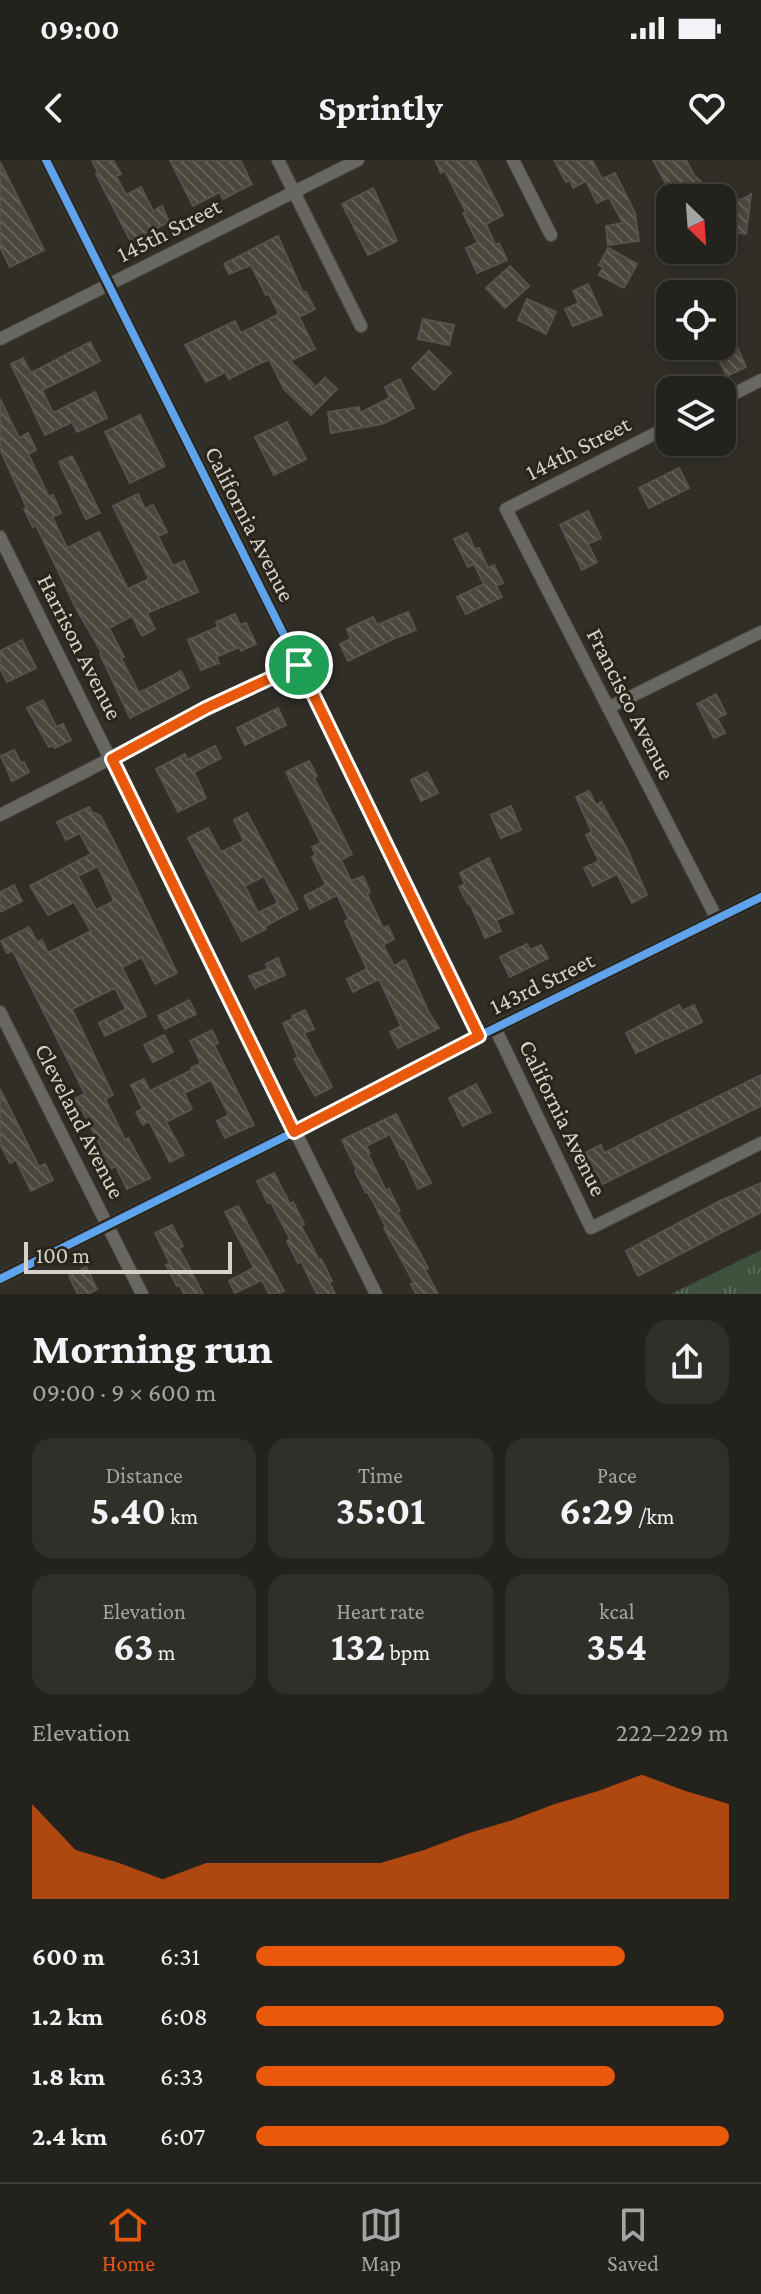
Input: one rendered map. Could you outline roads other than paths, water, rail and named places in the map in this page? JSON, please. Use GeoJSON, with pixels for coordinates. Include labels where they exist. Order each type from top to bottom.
{"type":"FeatureCollection","features":[{"type":"Feature","properties":{"kind":"street","name":"California Avenue"},"geometry":{"type":"LineString","coordinates":[[46,160],[299,665],[479,1036]]}},
{"type":"Feature","properties":{"kind":"street"},"geometry":{"type":"LineString","coordinates":[[278,160],[361,326]]}},
{"type":"Feature","properties":{"kind":"street","name":"145th Street"},"geometry":{"type":"LineString","coordinates":[[0,339],[358,160]]}},
{"type":"Feature","properties":{"kind":"street"},"geometry":{"type":"LineString","coordinates":[[513,160],[551,235]]}},
{"type":"Feature","properties":{"kind":"street"},"geometry":{"type":"LineString","coordinates":[[736,393],[761,380]]}},
{"type":"Feature","properties":{"kind":"street","name":"144th Street"},"geometry":{"type":"LineString","coordinates":[[506,509],[656,433]]}},
{"type":"Feature","properties":{"kind":"street","name":"Francisco Avenue"},"geometry":{"type":"LineString","coordinates":[[506,509],[717,919]]}},
{"type":"Feature","properties":{"kind":"street","name":"Harrison Avenue"},"geometry":{"type":"LineString","coordinates":[[0,537],[376,1294]]}},
{"type":"Feature","properties":{"kind":"street"},"geometry":{"type":"LineString","coordinates":[[608,708],[761,632]]}},
{"type":"Feature","properties":{"kind":"street"},"geometry":{"type":"LineString","coordinates":[[0,815],[206,708],[299,665]]}},
{"type":"Feature","properties":{"kind":"street","name":"143rd Street"},"geometry":{"type":"LineString","coordinates":[[0,1279],[761,897]]}},
{"type":"Feature","properties":{"kind":"street","name":"Cleveland Avenue"},"geometry":{"type":"LineString","coordinates":[[0,1012],[142,1294]]}},
{"type":"Feature","properties":{"kind":"street","name":"California Avenue"},"geometry":{"type":"LineString","coordinates":[[495,1028],[591,1228],[761,1143]]}}]}
